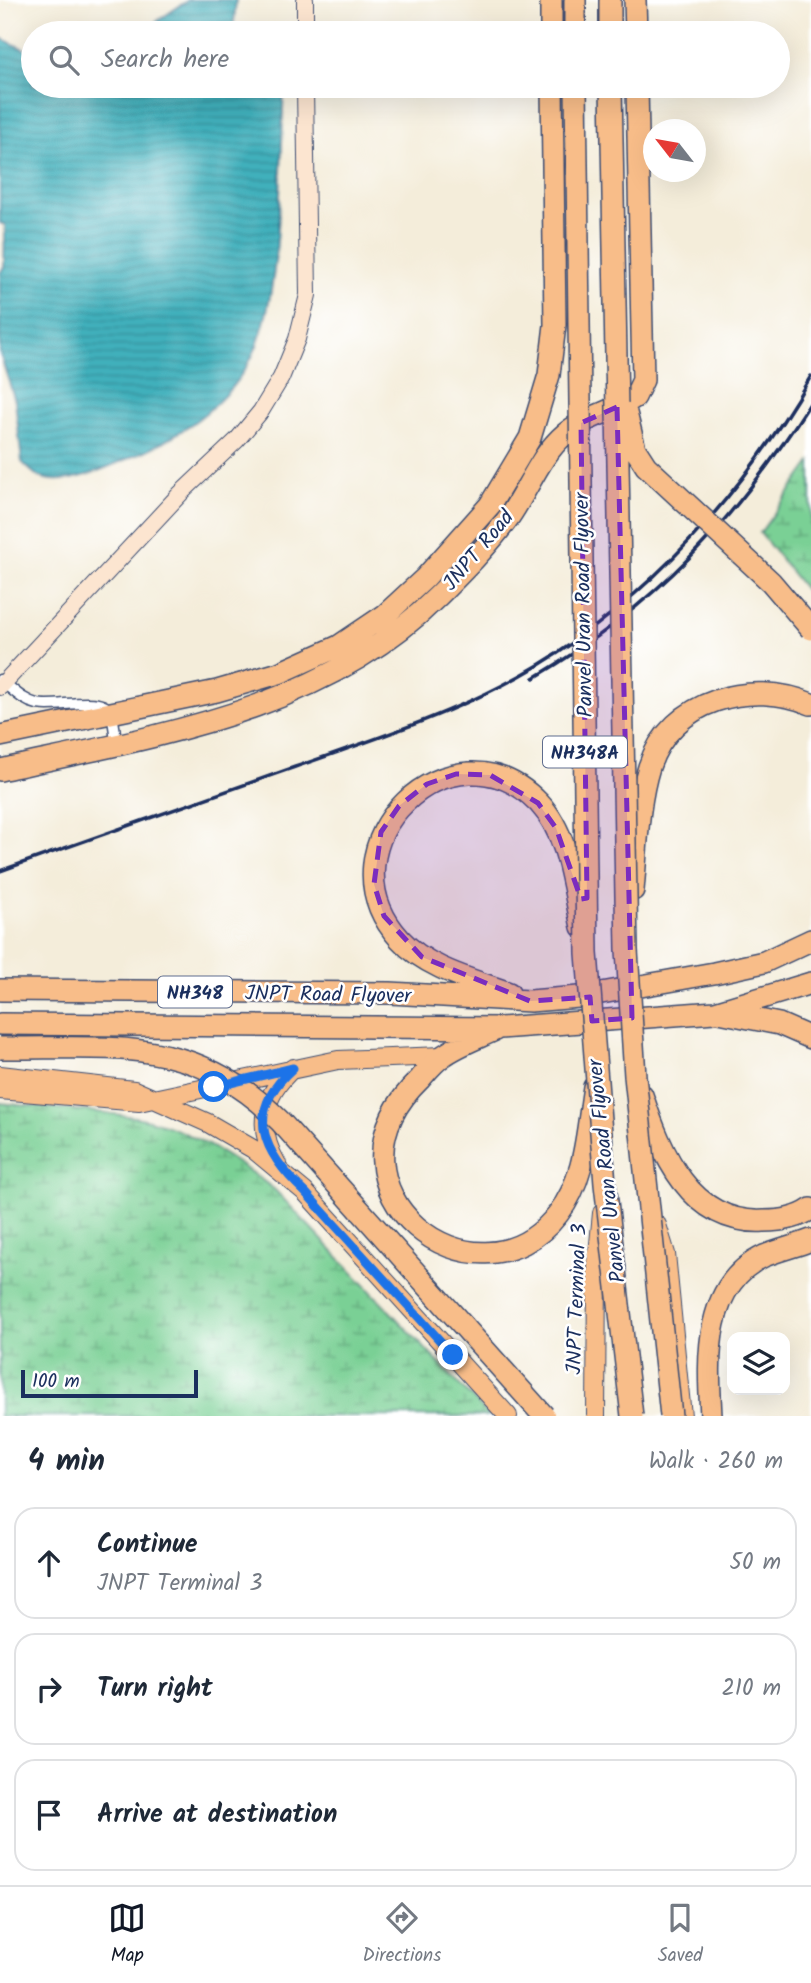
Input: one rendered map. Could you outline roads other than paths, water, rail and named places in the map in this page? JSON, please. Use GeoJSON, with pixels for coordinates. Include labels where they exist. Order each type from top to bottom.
{"type":"FeatureCollection","features":[{"type":"Feature","properties":{"kind":"highway"},"geometry":{"type":"LineString","coordinates":[[551,0],[551,21]]}},
{"type":"Feature","properties":{"kind":"highway"},"geometry":{"type":"LineString","coordinates":[[575,0],[575,21]]}},
{"type":"Feature","properties":{"kind":"highway"},"geometry":{"type":"LineString","coordinates":[[610,0],[610,21]]}},
{"type":"Feature","properties":{"kind":"highway"},"geometry":{"type":"LineString","coordinates":[[635,0],[636,21]]}},
{"type":"Feature","properties":{"kind":"highway","name":"JNPT Road"},"geometry":{"type":"LineString","coordinates":[[0,736],[217,691],[267,677],[339,646],[385,615],[425,578],[490,505],[530,438],[549,375],[555,325],[552,98]]}},
{"type":"Feature","properties":{"kind":"highway","name":"Panvel Uran Road Flyover"},"geometry":{"type":"LineString","coordinates":[[576,98],[587,953],[605,1184],[632,1416]]}},
{"type":"Feature","properties":{"kind":"highway","name":"Panvel Uran Road Flyover"},"geometry":{"type":"LineString","coordinates":[[611,98],[627,950],[635,1076],[671,1416]]}},
{"type":"Feature","properties":{"kind":"highway","name":"JNPT Road"},"geometry":{"type":"LineString","coordinates":[[0,770],[116,745],[230,714],[291,693],[361,658],[398,632],[439,596],[507,519],[550,449],[576,425],[627,402],[641,390],[637,98]]}},
{"type":"Feature","properties":{"kind":"highway"},"geometry":{"type":"LineString","coordinates":[[616,345],[628,427],[635,449],[646,466],[771,582],[811,629]]}},
{"type":"Feature","properties":{"kind":"highway"},"geometry":{"type":"LineString","coordinates":[[530,438],[550,449]]}},
{"type":"Feature","properties":{"kind":"highway"},"geometry":{"type":"LineString","coordinates":[[627,950],[643,792],[650,764],[665,739],[694,711],[710,701],[738,694],[791,696],[811,704]]}},
{"type":"Feature","properties":{"kind":"highway"},"geometry":{"type":"LineString","coordinates":[[530,1001],[422,957],[401,940],[384,916],[374,884],[374,858],[381,832],[398,806],[427,784],[456,774],[490,775],[516,785],[538,803],[556,828],[568,860],[587,953]]}},
{"type":"Feature","properties":{"kind":"highway","name":"NH348"},"geometry":{"type":"LineString","coordinates":[[530,1001],[579,997],[714,973],[764,961],[810,940]]}},
{"type":"Feature","properties":{"kind":"highway","name":"NH348"},"geometry":{"type":"LineString","coordinates":[[500,1028],[715,1012],[811,984]]}},
{"type":"Feature","properties":{"kind":"highway","name":"JNPT Road Flyover"},"geometry":{"type":"LineString","coordinates":[[0,990],[390,993],[530,1001]]}},
{"type":"Feature","properties":{"kind":"highway"},"geometry":{"type":"LineString","coordinates":[[715,1012],[779,1024],[811,1038]]}},
{"type":"Feature","properties":{"kind":"highway","name":"JNPT Road Flyover"},"geometry":{"type":"LineString","coordinates":[[0,1024],[500,1028]]}},
{"type":"Feature","properties":{"kind":"highway"},"geometry":{"type":"LineString","coordinates":[[500,1028],[443,1056],[407,1091],[388,1121],[382,1157],[389,1193],[406,1219],[431,1239],[463,1251],[499,1252],[530,1239],[558,1215],[576,1184],[595,1079]]}},
{"type":"Feature","properties":{"kind":"highway"},"geometry":{"type":"LineString","coordinates":[[0,1048],[157,1051],[184,1057],[242,1086],[280,1121],[544,1416]]}},
{"type":"Feature","properties":{"kind":"highway"},"geometry":{"type":"LineString","coordinates":[[635,1076],[659,1146],[679,1178],[698,1198],[725,1214],[753,1222],[781,1221],[811,1209]]}},
{"type":"Feature","properties":{"kind":"highway"},"geometry":{"type":"LineString","coordinates":[[711,1416],[708,1355],[716,1310],[738,1274],[763,1257],[811,1240]]}},
{"type":"Feature","properties":{"kind":"main road"},"geometry":{"type":"LineString","coordinates":[[0,1090],[111,1101],[158,1100],[338,1060],[443,1056]]}},
{"type":"Feature","properties":{"kind":"main road"},"geometry":{"type":"LineString","coordinates":[[280,1169],[268,1148],[263,1131],[264,1113],[279,1080],[293,1068]]}},
{"type":"Feature","properties":{"kind":"main road"},"geometry":{"type":"LineString","coordinates":[[0,1075],[112,1086],[158,1100],[230,1135],[280,1169],[305,1192],[508,1416]]}},
{"type":"Feature","properties":{"kind":"main road"},"geometry":{"type":"LineString","coordinates":[[645,1181],[666,1254],[682,1416]]}},
{"type":"Feature","properties":{"kind":"main road","name":"JNPT Terminal 3"},"geometry":{"type":"LineString","coordinates":[[596,1416],[597,1264],[605,1184]]}},
{"type":"Feature","properties":{"kind":"street"},"geometry":{"type":"LineString","coordinates":[[304,0],[305,21]]}},
{"type":"Feature","properties":{"kind":"street"},"geometry":{"type":"LineString","coordinates":[[116,745],[111,713],[106,706],[95,703],[39,705],[22,699],[1,683],[181,493],[237,440],[261,411],[281,378],[297,339],[308,295],[305,98]]}},
{"type":"Feature","properties":{"kind":"water"},"geometry":{"type":"Polygon","coordinates":[[[188,0],[236,0],[234,21],[157,21],[188,0]]]}},
{"type":"Feature","properties":{"kind":"water"},"geometry":{"type":"Polygon","coordinates":[[[0,38],[21,48],[21,98],[284,98],[278,230],[268,305],[260,338],[248,364],[223,397],[192,424],[139,454],[91,474],[58,480],[38,476],[22,462],[15,401],[0,354],[0,274],[4,266],[5,225],[0,223],[0,38]]]}},
{"type":"Feature","properties":{"kind":"railway"},"geometry":{"type":"LineString","coordinates":[[0,871],[403,729],[474,699],[542,663],[610,615],[676,554],[707,521],[762,451],[811,376]]}},
{"type":"Feature","properties":{"kind":"railway"},"geometry":{"type":"LineString","coordinates":[[534,678],[618,621],[690,557],[753,485],[811,402]]}}]}
